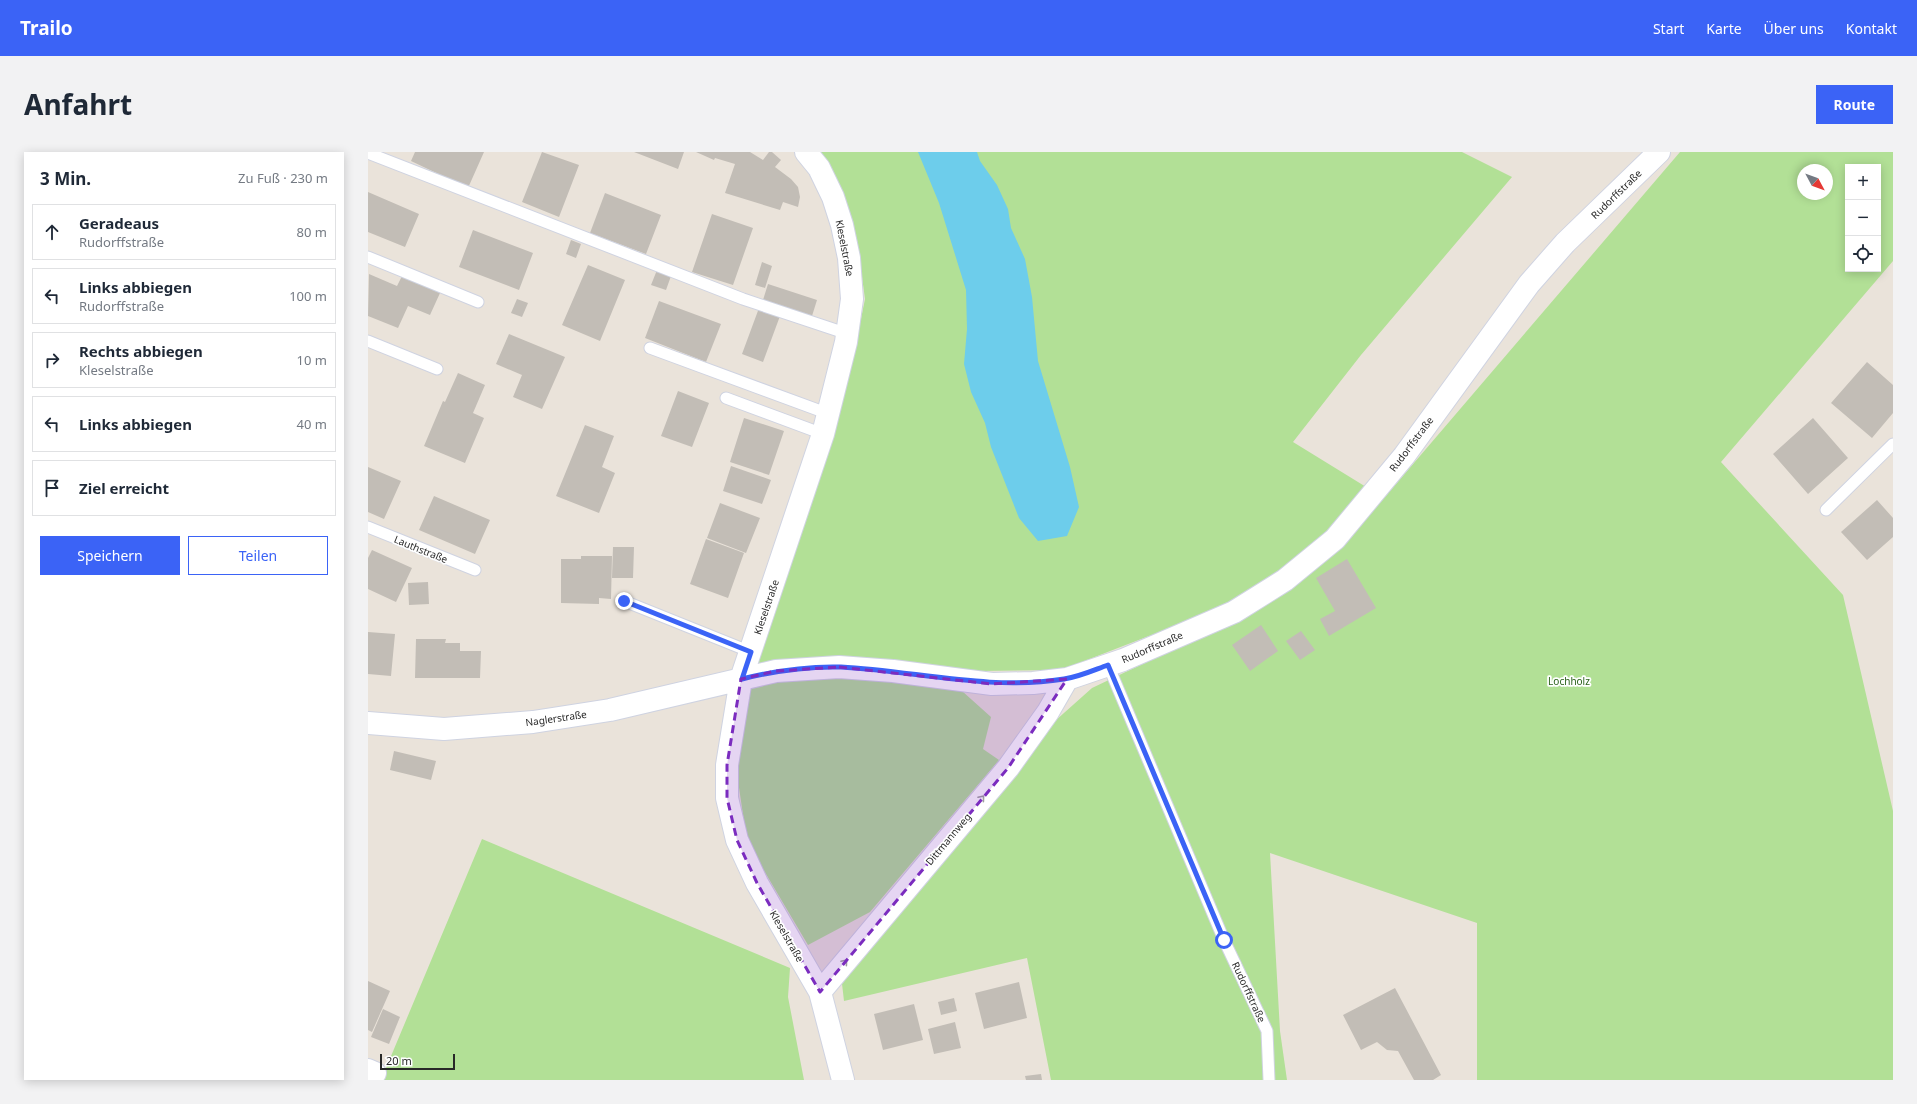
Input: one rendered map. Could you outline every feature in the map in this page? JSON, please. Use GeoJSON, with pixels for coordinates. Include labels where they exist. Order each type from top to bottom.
{"type":"FeatureCollection","features":[{"type":"Feature","properties":{"kind":"street","name":"Rudorffstraße"},"geometry":{"type":"LineString","coordinates":[[742,679],[776,671],[839,667],[892,671],[992,684],[1033,683],[1067,679],[1108,665],[1234,612],[1285,580],[1335,539],[1404,456],[1529,284],[1565,243],[1659,152]]}},
{"type":"Feature","properties":{"kind":"street","name":"Kleselstraße"},"geometry":{"type":"LineString","coordinates":[[812,160],[833,197],[842,225],[849,258],[852,299],[848,334],[823,434],[742,679],[727,765],[727,798],[737,840],[757,883],[820,992],[843,1080]]}},
{"type":"Feature","properties":{"kind":"street","name":"Naglerstraße"},"geometry":{"type":"LineString","coordinates":[[368,724],[444,729],[533,722],[610,710],[742,679]]}},
{"type":"Feature","properties":{"kind":"street","name":"Dittmannweg"},"geometry":{"type":"LineString","coordinates":[[820,992],[1008,768],[1048,712],[1067,679]]}},
{"type":"Feature","properties":{"kind":"lane"},"geometry":{"type":"LineString","coordinates":[[368,153],[743,299],[848,334]]}},
{"type":"Feature","properties":{"kind":"lane"},"geometry":{"type":"LineString","coordinates":[[368,257],[478,302]]}},
{"type":"Feature","properties":{"kind":"lane"},"geometry":{"type":"LineString","coordinates":[[368,341],[437,369]]}},
{"type":"Feature","properties":{"kind":"lane"},"geometry":{"type":"LineString","coordinates":[[650,348],[829,414]]}},
{"type":"Feature","properties":{"kind":"lane"},"geometry":{"type":"LineString","coordinates":[[726,398],[823,434]]}},
{"type":"Feature","properties":{"kind":"lane"},"geometry":{"type":"LineString","coordinates":[[1826,510],[1893,444]]}},
{"type":"Feature","properties":{"kind":"lane","name":"Lauthstraße"},"geometry":{"type":"LineString","coordinates":[[368,527],[475,570]]}},
{"type":"Feature","properties":{"kind":"lane"},"geometry":{"type":"LineString","coordinates":[[624,601],[751,652]]}},
{"type":"Feature","properties":{"kind":"lane","name":"Rudorffstraße"},"geometry":{"type":"LineString","coordinates":[[1108,665],[1224,940],[1267,1031],[1269,1080]]}},
{"type":"Feature","properties":{"kind":"highlighted area"},"geometry":{"type":"Polygon","coordinates":[[[839,667],[992,684],[1067,679],[1008,768],[820,992],[757,883],[737,840],[727,798],[727,765],[741,679],[776,671],[839,667]]]}},
{"type":"Feature","properties":{"kind":"green space","name":"Lochholz"},"geometry":{"type":"Polygon","coordinates":[[[816,152],[1462,152],[1512,177],[1361,355],[1293,442],[1384,498],[1680,152],[1893,152],[1893,261],[1721,462],[1843,595],[1893,811],[1893,1080],[1477,1080],[1477,923],[1270,853],[1280,1031],[1287,1080],[1051,1080],[1027,958],[844,1001],[841,975],[1055,721],[1092,688],[1155,658],[1149,636],[1061,670],[978,671],[890,661],[753,669],[833,429],[851,368],[865,299],[857,240],[846,205],[816,152]]]}},
{"type":"Feature","properties":{"kind":"green space"},"geometry":{"type":"Polygon","coordinates":[[[846,676],[962,691],[991,717],[983,749],[999,760],[870,912],[808,945],[747,842],[736,767],[745,687],[776,680],[846,676]]]}},
{"type":"Feature","properties":{"kind":"green space"},"geometry":{"type":"Polygon","coordinates":[[[482,839],[790,968],[788,997],[804,1080],[381,1080],[482,839]]]}},
{"type":"Feature","properties":{"kind":"water"},"geometry":{"type":"Polygon","coordinates":[[[918,152],[977,152],[980,161],[997,185],[1008,209],[1011,228],[1025,259],[1032,297],[1038,361],[1070,467],[1079,507],[1067,536],[1038,541],[1019,518],[991,447],[985,423],[971,392],[964,364],[967,329],[966,290],[939,203],[918,152]]]}},
{"type":"Feature","properties":{"kind":"building"},"geometry":{"type":"Polygon","coordinates":[[[415,152],[484,152],[468,188],[411,161],[415,152]]]}},
{"type":"Feature","properties":{"kind":"building"},"geometry":{"type":"Polygon","coordinates":[[[542,152],[579,165],[559,217],[522,202],[542,152]]]}},
{"type":"Feature","properties":{"kind":"building"},"geometry":{"type":"Polygon","coordinates":[[[634,152],[684,152],[678,169],[634,152]]]}},
{"type":"Feature","properties":{"kind":"building"},"geometry":{"type":"Polygon","coordinates":[[[696,152],[750,152],[763,160],[769,152],[772,152],[781,160],[775,167],[791,179],[798,187],[800,197],[798,207],[783,202],[780,210],[725,193],[735,164],[715,158],[714,160],[696,152]]]}},
{"type":"Feature","properties":{"kind":"building"},"geometry":{"type":"Polygon","coordinates":[[[368,192],[419,214],[405,247],[368,232],[368,192]]]}},
{"type":"Feature","properties":{"kind":"building"},"geometry":{"type":"Polygon","coordinates":[[[605,193],[661,215],[646,254],[590,233],[605,193]]]}},
{"type":"Feature","properties":{"kind":"building"},"geometry":{"type":"Polygon","coordinates":[[[712,214],[753,228],[733,285],[692,272],[712,214]]]}},
{"type":"Feature","properties":{"kind":"building"},"geometry":{"type":"Polygon","coordinates":[[[473,230],[533,253],[519,290],[459,267],[473,230]]]}},
{"type":"Feature","properties":{"kind":"building"},"geometry":{"type":"Polygon","coordinates":[[[571,240],[581,244],[576,258],[566,254],[571,240]]]}},
{"type":"Feature","properties":{"kind":"building"},"geometry":{"type":"Polygon","coordinates":[[[762,262],[772,266],[765,288],[755,285],[762,262]]]}},
{"type":"Feature","properties":{"kind":"building"},"geometry":{"type":"Polygon","coordinates":[[[588,265],[625,280],[600,341],[562,325],[588,265]]]}},
{"type":"Feature","properties":{"kind":"building"},"geometry":{"type":"Polygon","coordinates":[[[657,270],[671,276],[666,290],[651,285],[657,270]]]}},
{"type":"Feature","properties":{"kind":"building"},"geometry":{"type":"Polygon","coordinates":[[[369,274],[397,286],[402,276],[440,293],[430,315],[408,306],[398,328],[368,316],[369,274]]]}},
{"type":"Feature","properties":{"kind":"building"},"geometry":{"type":"Polygon","coordinates":[[[768,284],[817,300],[812,316],[763,300],[768,284]]]}},
{"type":"Feature","properties":{"kind":"building"},"geometry":{"type":"Polygon","coordinates":[[[517,299],[528,303],[522,317],[511,313],[517,299]]]}},
{"type":"Feature","properties":{"kind":"building"},"geometry":{"type":"Polygon","coordinates":[[[659,301],[721,324],[706,362],[645,338],[659,301]]]}},
{"type":"Feature","properties":{"kind":"building"},"geometry":{"type":"Polygon","coordinates":[[[759,308],[780,316],[763,362],[742,354],[759,308]]]}},
{"type":"Feature","properties":{"kind":"building"},"geometry":{"type":"Polygon","coordinates":[[[509,334],[565,357],[542,409],[513,397],[522,375],[496,364],[509,334]]]}},
{"type":"Feature","properties":{"kind":"building"},"geometry":{"type":"Polygon","coordinates":[[[1867,362],[1893,385],[1893,413],[1872,438],[1831,403],[1867,362]]]}},
{"type":"Feature","properties":{"kind":"building"},"geometry":{"type":"Polygon","coordinates":[[[458,373],[485,385],[473,413],[484,418],[465,463],[424,446],[443,401],[445,402],[458,373]]]}},
{"type":"Feature","properties":{"kind":"building"},"geometry":{"type":"Polygon","coordinates":[[[678,391],[709,403],[692,447],[661,436],[678,391]]]}},
{"type":"Feature","properties":{"kind":"building"},"geometry":{"type":"Polygon","coordinates":[[[744,418],[784,431],[769,475],[730,462],[744,418]]]}},
{"type":"Feature","properties":{"kind":"building"},"geometry":{"type":"Polygon","coordinates":[[[1813,418],[1848,458],[1808,494],[1773,454],[1813,418]]]}},
{"type":"Feature","properties":{"kind":"building"},"geometry":{"type":"Polygon","coordinates":[[[585,425],[614,436],[602,467],[615,473],[599,513],[556,496],[585,425]]]}},
{"type":"Feature","properties":{"kind":"building"},"geometry":{"type":"Polygon","coordinates":[[[731,466],[771,480],[762,504],[723,491],[731,466]]]}},
{"type":"Feature","properties":{"kind":"building"},"geometry":{"type":"Polygon","coordinates":[[[368,467],[401,481],[384,519],[368,512],[368,467]]]}},
{"type":"Feature","properties":{"kind":"building"},"geometry":{"type":"Polygon","coordinates":[[[434,496],[490,520],[475,554],[419,530],[434,496]]]}},
{"type":"Feature","properties":{"kind":"building"},"geometry":{"type":"Polygon","coordinates":[[[1877,500],[1893,518],[1893,537],[1867,560],[1841,532],[1877,500]]]}},
{"type":"Feature","properties":{"kind":"building"},"geometry":{"type":"Polygon","coordinates":[[[720,503],[760,518],[746,553],[707,538],[720,503]]]}},
{"type":"Feature","properties":{"kind":"building"},"geometry":{"type":"Polygon","coordinates":[[[706,539],[744,553],[728,598],[690,584],[706,539]]]}},
{"type":"Feature","properties":{"kind":"building"},"geometry":{"type":"Polygon","coordinates":[[[613,547],[634,547],[633,578],[612,578],[613,547]]]}},
{"type":"Feature","properties":{"kind":"building"},"geometry":{"type":"Polygon","coordinates":[[[372,550],[412,568],[396,602],[368,589],[368,558],[372,550]]]}},
{"type":"Feature","properties":{"kind":"building"},"geometry":{"type":"Polygon","coordinates":[[[581,556],[612,556],[611,599],[599,598],[599,604],[561,603],[561,559],[581,559],[581,556]]]}},
{"type":"Feature","properties":{"kind":"building"},"geometry":{"type":"Polygon","coordinates":[[[1347,559],[1376,608],[1329,636],[1320,619],[1335,611],[1316,578],[1347,559]]]}},
{"type":"Feature","properties":{"kind":"building"},"geometry":{"type":"Polygon","coordinates":[[[428,582],[429,604],[409,605],[408,583],[428,582]]]}},
{"type":"Feature","properties":{"kind":"building"},"geometry":{"type":"Polygon","coordinates":[[[1261,625],[1278,651],[1250,671],[1232,645],[1261,625]]]}},
{"type":"Feature","properties":{"kind":"building"},"geometry":{"type":"Polygon","coordinates":[[[1301,631],[1315,650],[1300,660],[1286,641],[1301,631]]]}},
{"type":"Feature","properties":{"kind":"building"},"geometry":{"type":"Polygon","coordinates":[[[368,632],[395,634],[391,676],[368,674],[368,632]]]}},
{"type":"Feature","properties":{"kind":"building"},"geometry":{"type":"Polygon","coordinates":[[[416,639],[446,639],[445,643],[460,643],[460,651],[481,651],[480,678],[415,678],[416,639]]]}},
{"type":"Feature","properties":{"kind":"building"},"geometry":{"type":"Polygon","coordinates":[[[394,751],[436,761],[431,780],[390,770],[394,751]]]}},
{"type":"Feature","properties":{"kind":"building"},"geometry":{"type":"Polygon","coordinates":[[[368,981],[390,991],[372,1032],[368,1030],[368,981]]]}},
{"type":"Feature","properties":{"kind":"building"},"geometry":{"type":"Polygon","coordinates":[[[1019,982],[1027,1018],[984,1029],[975,993],[1019,982]]]}},
{"type":"Feature","properties":{"kind":"building"},"geometry":{"type":"Polygon","coordinates":[[[1395,988],[1441,1075],[1433,1080],[1414,1080],[1398,1051],[1387,1050],[1377,1042],[1361,1050],[1343,1015],[1395,988]]]}},
{"type":"Feature","properties":{"kind":"building"},"geometry":{"type":"Polygon","coordinates":[[[954,998],[957,1011],[941,1015],[938,1002],[954,998]]]}},
{"type":"Feature","properties":{"kind":"building"},"geometry":{"type":"Polygon","coordinates":[[[914,1004],[923,1040],[883,1050],[874,1014],[914,1004]]]}},
{"type":"Feature","properties":{"kind":"building"},"geometry":{"type":"Polygon","coordinates":[[[383,1009],[400,1017],[389,1044],[371,1037],[383,1009]]]}},
{"type":"Feature","properties":{"kind":"building"},"geometry":{"type":"Polygon","coordinates":[[[955,1022],[961,1048],[934,1054],[928,1029],[955,1022]]]}},
{"type":"Feature","properties":{"kind":"building"},"geometry":{"type":"Polygon","coordinates":[[[1041,1074],[1042,1080],[1026,1080],[1025,1076],[1041,1074]]]}},
{"type":"Feature","properties":{"kind":"route"},"geometry":{"type":"LineString","coordinates":[[624,601],[751,652],[742,679],[776,671],[839,667],[892,671],[992,684],[1033,683],[1067,679],[1108,665],[1224,940]]}}]}
